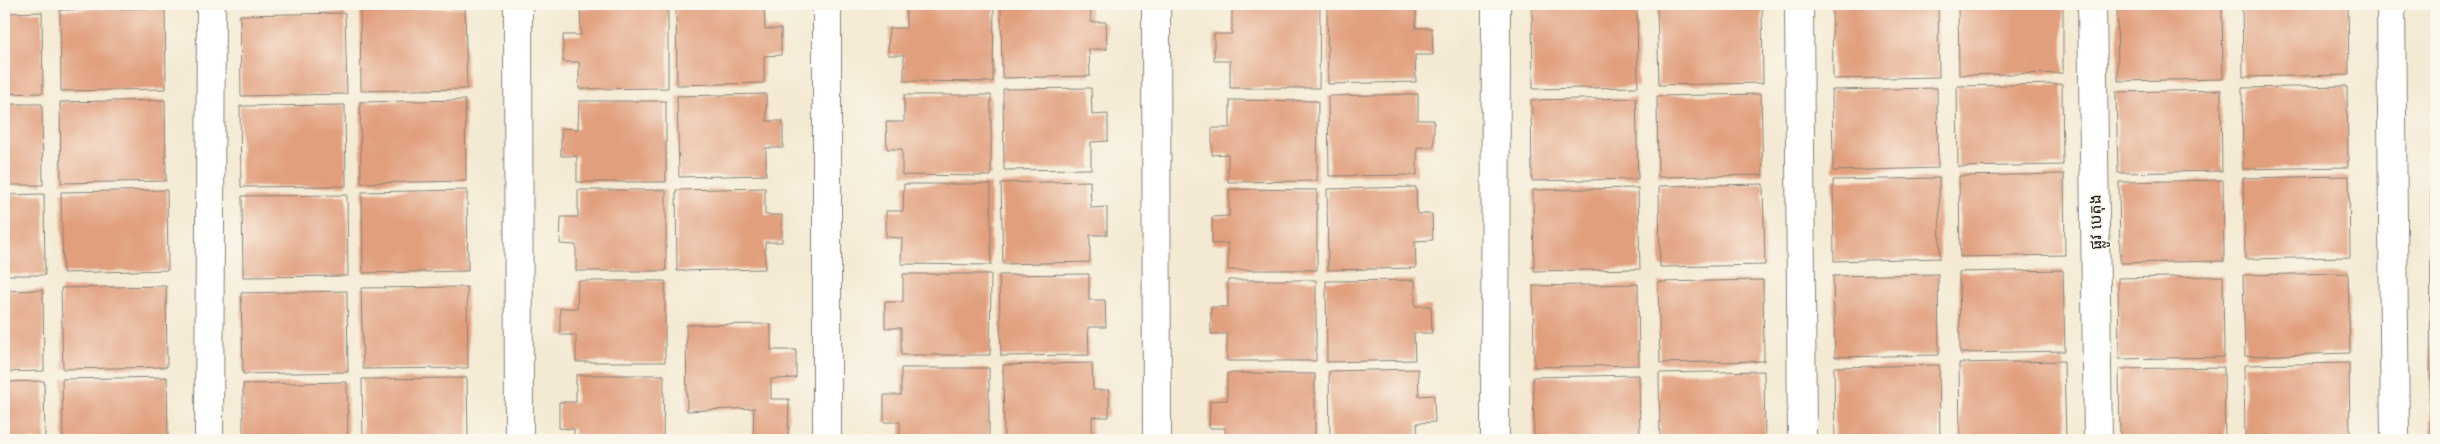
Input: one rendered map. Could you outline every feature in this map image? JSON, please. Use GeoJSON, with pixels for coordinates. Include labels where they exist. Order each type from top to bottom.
{"type":"FeatureCollection","features":[{"type":"Feature","properties":{"kind":"street"},"geometry":{"type":"LineString","coordinates":[[210,440],[211,4]]}},
{"type":"Feature","properties":{"kind":"street"},"geometry":{"type":"LineString","coordinates":[[518,4],[520,440]]}},
{"type":"Feature","properties":{"kind":"street"},"geometry":{"type":"LineString","coordinates":[[827,4],[827,440]]}},
{"type":"Feature","properties":{"kind":"street"},"geometry":{"type":"LineString","coordinates":[[1156,4],[1157,440]]}},
{"type":"Feature","properties":{"kind":"street"},"geometry":{"type":"LineString","coordinates":[[1494,440],[1496,4]]}},
{"type":"Feature","properties":{"kind":"street"},"geometry":{"type":"LineString","coordinates":[[1799,4],[1802,440]]}},
{"type":"Feature","properties":{"kind":"street","name":"ផ្លូវ បេតុង"},"geometry":{"type":"LineString","coordinates":[[2092,4],[2098,440]]}},
{"type":"Feature","properties":{"kind":"street"},"geometry":{"type":"LineString","coordinates":[[2391,4],[2395,440]]}},
{"type":"Feature","properties":{"kind":"building"},"geometry":{"type":"Polygon","coordinates":[[[676,4],[764,4],[765,29],[781,29],[781,55],[764,56],[764,83],[677,85],[676,4]]]}},
{"type":"Feature","properties":{"kind":"building"},"geometry":{"type":"Polygon","coordinates":[[[906,4],[994,4],[993,82],[904,81],[904,55],[888,55],[889,28],[906,28],[906,4]]]}},
{"type":"Feature","properties":{"kind":"building"},"geometry":{"type":"Polygon","coordinates":[[[1001,4],[1090,4],[1091,22],[1106,22],[1107,49],[1089,49],[1090,76],[1002,78],[1001,4]]]}},
{"type":"Feature","properties":{"kind":"building"},"geometry":{"type":"Polygon","coordinates":[[[1327,4],[1416,4],[1416,28],[1432,28],[1433,55],[1415,55],[1416,82],[1328,84],[1327,4]]]}},
{"type":"Feature","properties":{"kind":"building"},"geometry":{"type":"Polygon","coordinates":[[[1657,4],[1762,4],[1763,83],[1659,85],[1657,4]]]}},
{"type":"Feature","properties":{"kind":"building"},"geometry":{"type":"Polygon","coordinates":[[[1832,4],[1938,4],[1939,77],[1833,79],[1832,4]]]}},
{"type":"Feature","properties":{"kind":"building"},"geometry":{"type":"Polygon","coordinates":[[[1958,4],[2063,4],[2063,73],[1959,75],[1958,4]]]}},
{"type":"Feature","properties":{"kind":"building"},"geometry":{"type":"Polygon","coordinates":[[[2117,4],[2222,4],[2223,79],[2118,81],[2117,4]]]}},
{"type":"Feature","properties":{"kind":"building"},"geometry":{"type":"Polygon","coordinates":[[[2242,4],[2348,4],[2349,75],[2243,77],[2242,4]]]}},
{"type":"Feature","properties":{"kind":"building"},"geometry":{"type":"Polygon","coordinates":[[[1637,6],[1638,87],[1533,89],[1532,8],[1637,6]]]}},
{"type":"Feature","properties":{"kind":"building"},"geometry":{"type":"Polygon","coordinates":[[[1232,7],[1320,7],[1319,88],[1230,88],[1230,61],[1214,61],[1214,34],[1232,34],[1232,7]]]}},
{"type":"Feature","properties":{"kind":"building"},"geometry":{"type":"Polygon","coordinates":[[[165,8],[166,89],[61,91],[60,10],[165,8]]]}},
{"type":"Feature","properties":{"kind":"building"},"geometry":{"type":"Polygon","coordinates":[[[465,8],[467,89],[361,91],[360,10],[465,8]]]}},
{"type":"Feature","properties":{"kind":"building"},"geometry":{"type":"Polygon","coordinates":[[[580,8],[668,8],[668,88],[579,89],[579,62],[563,62],[563,35],[581,35],[580,8]]]}},
{"type":"Feature","properties":{"kind":"building"},"geometry":{"type":"Polygon","coordinates":[[[42,12],[43,93],[4,94],[4,13],[42,12]]]}},
{"type":"Feature","properties":{"kind":"building"},"geometry":{"type":"Polygon","coordinates":[[[345,13],[347,94],[241,96],[240,15],[345,13]]]}},
{"type":"Feature","properties":{"kind":"building"},"geometry":{"type":"Polygon","coordinates":[[[2062,84],[2063,165],[1958,167],[1957,86],[2062,84]]]}},
{"type":"Feature","properties":{"kind":"building"},"geometry":{"type":"Polygon","coordinates":[[[2347,86],[2348,167],[2243,169],[2242,88],[2347,86]]]}},
{"type":"Feature","properties":{"kind":"building"},"geometry":{"type":"Polygon","coordinates":[[[1091,88],[1092,115],[1108,114],[1108,141],[1091,142],[1091,169],[1004,170],[1003,89],[1091,88]]]}},
{"type":"Feature","properties":{"kind":"building"},"geometry":{"type":"Polygon","coordinates":[[[1937,88],[1938,168],[1833,171],[1832,90],[1937,88]]]}},
{"type":"Feature","properties":{"kind":"building"},"geometry":{"type":"Polygon","coordinates":[[[2221,90],[2222,171],[2118,173],[2116,92],[2221,90]]]}},
{"type":"Feature","properties":{"kind":"building"},"geometry":{"type":"Polygon","coordinates":[[[766,94],[767,121],[783,121],[783,148],[766,148],[766,175],[679,177],[677,96],[766,94]]]}},
{"type":"Feature","properties":{"kind":"building"},"geometry":{"type":"Polygon","coordinates":[[[1418,94],[1418,120],[1434,120],[1434,147],[1417,147],[1417,175],[1329,176],[1328,96],[1418,94]]]}},
{"type":"Feature","properties":{"kind":"building"},"geometry":{"type":"Polygon","coordinates":[[[1761,94],[1763,175],[1658,177],[1657,96],[1761,94]]]}},
{"type":"Feature","properties":{"kind":"building"},"geometry":{"type":"Polygon","coordinates":[[[904,95],[991,95],[991,176],[902,175],[902,149],[887,149],[886,122],[904,122],[904,95]]]}},
{"type":"Feature","properties":{"kind":"building"},"geometry":{"type":"Polygon","coordinates":[[[1636,98],[1638,179],[1532,181],[1531,100],[1636,98]]]}},
{"type":"Feature","properties":{"kind":"building"},"geometry":{"type":"Polygon","coordinates":[[[165,100],[166,181],[61,183],[60,102],[165,100]]]}},
{"type":"Feature","properties":{"kind":"building"},"geometry":{"type":"Polygon","coordinates":[[[465,100],[466,181],[361,183],[360,102],[465,100]]]}},
{"type":"Feature","properties":{"kind":"building"},"geometry":{"type":"Polygon","coordinates":[[[1230,100],[1318,101],[1317,181],[1228,182],[1228,154],[1212,155],[1212,128],[1230,128],[1230,100]]]}},
{"type":"Feature","properties":{"kind":"building"},"geometry":{"type":"Polygon","coordinates":[[[579,101],[666,101],[666,182],[577,182],[577,156],[561,156],[561,128],[578,129],[579,101]]]}},
{"type":"Feature","properties":{"kind":"building"},"geometry":{"type":"Polygon","coordinates":[[[4,104],[42,104],[43,185],[4,185],[4,104]]]}},
{"type":"Feature","properties":{"kind":"building"},"geometry":{"type":"Polygon","coordinates":[[[345,105],[346,186],[241,187],[240,106],[345,105]]]}},
{"type":"Feature","properties":{"kind":"building"},"geometry":{"type":"Polygon","coordinates":[[[2431,173],[2436,173],[2436,440],[2430,440],[2431,173]]]}},
{"type":"Feature","properties":{"kind":"building"},"geometry":{"type":"Polygon","coordinates":[[[2064,174],[2065,255],[1960,257],[1959,176],[2064,174]]]}},
{"type":"Feature","properties":{"kind":"building"},"geometry":{"type":"Polygon","coordinates":[[[2349,176],[2350,257],[2245,259],[2243,178],[2349,176]]]}},
{"type":"Feature","properties":{"kind":"building"},"geometry":{"type":"Polygon","coordinates":[[[1939,178],[1940,258],[1834,261],[1833,180],[1939,178]]]}},
{"type":"Feature","properties":{"kind":"building"},"geometry":{"type":"Polygon","coordinates":[[[2223,180],[2224,261],[2120,263],[2119,182],[2223,180]]]}},
{"type":"Feature","properties":{"kind":"building"},"geometry":{"type":"Polygon","coordinates":[[[1090,181],[1091,208],[1107,207],[1107,235],[1090,235],[1090,262],[1003,264],[1001,183],[1090,181]]]}},
{"type":"Feature","properties":{"kind":"building"},"geometry":{"type":"Polygon","coordinates":[[[904,184],[991,184],[991,265],[901,264],[902,238],[886,237],[886,211],[903,211],[904,184]]]}},
{"type":"Feature","properties":{"kind":"building"},"geometry":{"type":"Polygon","coordinates":[[[1763,184],[1765,265],[1660,267],[1659,186],[1763,184]]]}},
{"type":"Feature","properties":{"kind":"building"},"geometry":{"type":"Polygon","coordinates":[[[1416,187],[1417,214],[1432,214],[1433,240],[1415,241],[1416,268],[1328,270],[1327,189],[1416,187]]]}},
{"type":"Feature","properties":{"kind":"building"},"geometry":{"type":"Polygon","coordinates":[[[765,188],[765,215],[782,215],[782,242],[765,242],[765,269],[677,271],[676,190],[765,188]]]}},
{"type":"Feature","properties":{"kind":"building"},"geometry":{"type":"Polygon","coordinates":[[[1638,188],[1640,269],[1534,271],[1533,190],[1638,188]]]}},
{"type":"Feature","properties":{"kind":"building"},"geometry":{"type":"Polygon","coordinates":[[[1229,189],[1317,190],[1317,270],[1228,270],[1228,243],[1212,244],[1212,217],[1229,216],[1229,189]]]}},
{"type":"Feature","properties":{"kind":"building"},"geometry":{"type":"Polygon","coordinates":[[[167,190],[168,270],[63,273],[61,192],[167,190]]]}},
{"type":"Feature","properties":{"kind":"building"},"geometry":{"type":"Polygon","coordinates":[[[467,190],[468,271],[363,273],[362,192],[467,190]]]}},
{"type":"Feature","properties":{"kind":"building"},"geometry":{"type":"Polygon","coordinates":[[[578,190],[666,190],[666,271],[576,271],[576,245],[560,244],[561,217],[578,217],[578,190]]]}},
{"type":"Feature","properties":{"kind":"building"},"geometry":{"type":"Polygon","coordinates":[[[44,194],[45,275],[4,275],[4,195],[44,194]]]}},
{"type":"Feature","properties":{"kind":"building"},"geometry":{"type":"Polygon","coordinates":[[[347,195],[348,276],[243,277],[242,196],[347,195]]]}},
{"type":"Feature","properties":{"kind":"building"},"geometry":{"type":"Polygon","coordinates":[[[2063,270],[2065,351],[1960,353],[1959,272],[2063,270]]]}},
{"type":"Feature","properties":{"kind":"building"},"geometry":{"type":"Polygon","coordinates":[[[2348,273],[2350,353],[2245,356],[2243,275],[2348,273]]]}},
{"type":"Feature","properties":{"kind":"building"},"geometry":{"type":"Polygon","coordinates":[[[903,274],[991,274],[990,355],[901,355],[901,328],[885,328],[885,302],[903,302],[903,274]]]}},
{"type":"Feature","properties":{"kind":"building"},"geometry":{"type":"Polygon","coordinates":[[[1089,274],[1089,300],[1105,300],[1106,327],[1088,327],[1089,355],[1001,356],[999,275],[1089,274]]]}},
{"type":"Feature","properties":{"kind":"building"},"geometry":{"type":"Polygon","coordinates":[[[1938,274],[1939,355],[1835,357],[1833,276],[1938,274]]]}},
{"type":"Feature","properties":{"kind":"building"},"geometry":{"type":"Polygon","coordinates":[[[2223,276],[2224,357],[2119,359],[2118,278],[2223,276]]]}},
{"type":"Feature","properties":{"kind":"building"},"geometry":{"type":"Polygon","coordinates":[[[1228,280],[1316,280],[1316,361],[1227,361],[1227,334],[1211,334],[1211,307],[1228,307],[1228,280]]]}},
{"type":"Feature","properties":{"kind":"building"},"geometry":{"type":"Polygon","coordinates":[[[1415,280],[1415,306],[1431,306],[1432,333],[1414,333],[1415,360],[1327,362],[1326,281],[1415,280]]]}},
{"type":"Feature","properties":{"kind":"building"},"geometry":{"type":"Polygon","coordinates":[[[1763,280],[1764,361],[1660,363],[1658,282],[1763,280]]]}},
{"type":"Feature","properties":{"kind":"building"},"geometry":{"type":"Polygon","coordinates":[[[578,281],[665,281],[665,362],[576,362],[576,335],[560,335],[560,308],[577,308],[578,281]]]}},
{"type":"Feature","properties":{"kind":"building"},"geometry":{"type":"Polygon","coordinates":[[[1638,284],[1639,365],[1534,367],[1533,286],[1638,284]]]}},
{"type":"Feature","properties":{"kind":"building"},"geometry":{"type":"Polygon","coordinates":[[[166,286],[167,367],[63,369],[61,288],[166,286]]]}},
{"type":"Feature","properties":{"kind":"building"},"geometry":{"type":"Polygon","coordinates":[[[467,287],[468,368],[363,369],[361,288],[467,287]]]}},
{"type":"Feature","properties":{"kind":"building"},"geometry":{"type":"Polygon","coordinates":[[[43,290],[44,371],[4,372],[4,291],[43,290]]]}},
{"type":"Feature","properties":{"kind":"building"},"geometry":{"type":"Polygon","coordinates":[[[347,291],[348,372],[243,374],[241,293],[347,291]]]}},
{"type":"Feature","properties":{"kind":"building"},"geometry":{"type":"Polygon","coordinates":[[[771,324],[771,350],[796,350],[796,378],[771,379],[771,399],[789,399],[788,437],[753,436],[754,408],[687,411],[686,325],[771,324]]]}},
{"type":"Feature","properties":{"kind":"building"},"geometry":{"type":"Polygon","coordinates":[[[2064,361],[2066,440],[1960,440],[1959,363],[2064,361]]]}},
{"type":"Feature","properties":{"kind":"building"},"geometry":{"type":"Polygon","coordinates":[[[1092,363],[1093,390],[1109,390],[1109,417],[1092,417],[1092,440],[1004,440],[1003,365],[1092,363]]]}},
{"type":"Feature","properties":{"kind":"building"},"geometry":{"type":"Polygon","coordinates":[[[2349,363],[2350,440],[2245,440],[2244,365],[2349,363]]]}},
{"type":"Feature","properties":{"kind":"building"},"geometry":{"type":"Polygon","coordinates":[[[1939,365],[1940,440],[1835,440],[1834,367],[1939,365]]]}},
{"type":"Feature","properties":{"kind":"building"},"geometry":{"type":"Polygon","coordinates":[[[2224,367],[2225,440],[2120,440],[2119,369],[2224,367]]]}},
{"type":"Feature","properties":{"kind":"building"},"geometry":{"type":"Polygon","coordinates":[[[901,368],[989,368],[989,440],[900,440],[900,422],[884,422],[884,395],[901,395],[901,368]]]}},
{"type":"Feature","properties":{"kind":"building"},"geometry":{"type":"Polygon","coordinates":[[[1418,369],[1419,396],[1434,395],[1435,422],[1417,423],[1418,440],[1330,440],[1329,371],[1418,369]]]}},
{"type":"Feature","properties":{"kind":"building"},"geometry":{"type":"Polygon","coordinates":[[[1764,371],[1765,440],[1660,440],[1659,373],[1764,371]]]}},
{"type":"Feature","properties":{"kind":"building"},"geometry":{"type":"Polygon","coordinates":[[[1227,373],[1315,374],[1315,440],[1225,440],[1225,428],[1209,428],[1210,401],[1227,400],[1227,373]]]}},
{"type":"Feature","properties":{"kind":"building"},"geometry":{"type":"Polygon","coordinates":[[[576,375],[664,375],[663,440],[574,440],[574,429],[559,428],[559,402],[576,402],[576,375]]]}},
{"type":"Feature","properties":{"kind":"building"},"geometry":{"type":"Polygon","coordinates":[[[1639,375],[1640,440],[1534,440],[1533,377],[1639,375]]]}},
{"type":"Feature","properties":{"kind":"building"},"geometry":{"type":"Polygon","coordinates":[[[167,377],[168,440],[63,440],[62,379],[167,377]]]}},
{"type":"Feature","properties":{"kind":"building"},"geometry":{"type":"Polygon","coordinates":[[[467,378],[468,440],[363,440],[362,379],[467,378]]]}},
{"type":"Feature","properties":{"kind":"building"},"geometry":{"type":"Polygon","coordinates":[[[44,381],[45,440],[4,440],[4,382],[44,381]]]}},
{"type":"Feature","properties":{"kind":"building"},"geometry":{"type":"Polygon","coordinates":[[[347,382],[348,440],[243,440],[243,384],[347,382]]]}}]}
